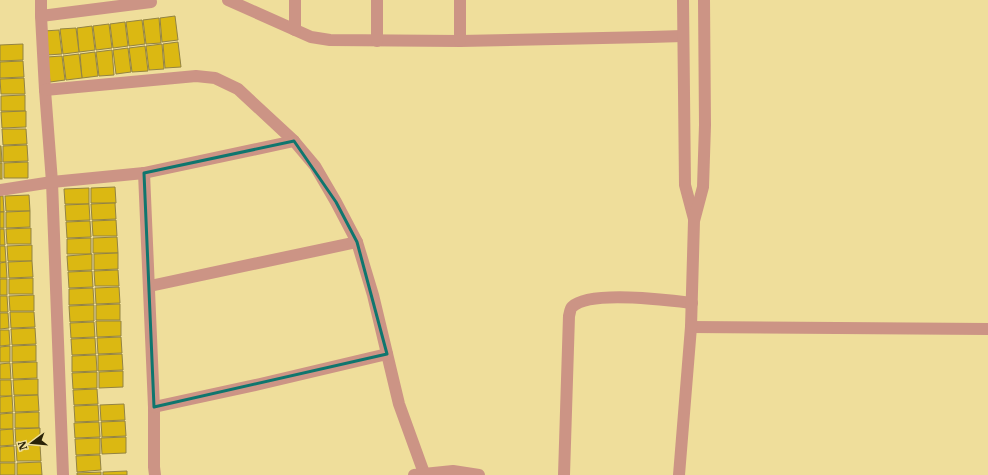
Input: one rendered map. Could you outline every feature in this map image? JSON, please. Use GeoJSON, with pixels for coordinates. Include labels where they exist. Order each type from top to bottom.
{"type":"FeatureCollection","features":[{"type":"Feature","properties":{"kind":"street"},"geometry":{"type":"LineString","coordinates":[[41,0],[45,90],[52,182],[63,475]]}},
{"type":"Feature","properties":{"kind":"street"},"geometry":{"type":"LineString","coordinates":[[228,0],[311,37],[330,40],[460,41],[683,36]]}},
{"type":"Feature","properties":{"kind":"street"},"geometry":{"type":"LineString","coordinates":[[295,0],[295,30]]}},
{"type":"Feature","properties":{"kind":"street"},"geometry":{"type":"LineString","coordinates":[[377,0],[377,41]]}},
{"type":"Feature","properties":{"kind":"street"},"geometry":{"type":"LineString","coordinates":[[460,0],[460,41]]}},
{"type":"Feature","properties":{"kind":"street"},"geometry":{"type":"LineString","coordinates":[[683,0],[685,185],[694,221]]}},
{"type":"Feature","properties":{"kind":"street"},"geometry":{"type":"LineString","coordinates":[[679,475],[691,327],[694,221],[703,187],[705,125],[704,0]]}},
{"type":"Feature","properties":{"kind":"street"},"geometry":{"type":"LineString","coordinates":[[41,16],[150,2]]}},
{"type":"Feature","properties":{"kind":"street"},"geometry":{"type":"LineString","coordinates":[[45,90],[196,76],[215,78],[238,89],[294,141],[314,166],[336,202],[357,242],[373,295],[419,474],[453,471],[479,475]]}},
{"type":"Feature","properties":{"kind":"street"},"geometry":{"type":"LineString","coordinates":[[0,190],[52,182],[144,173],[294,141]]}},
{"type":"Feature","properties":{"kind":"street"},"geometry":{"type":"LineString","coordinates":[[144,173],[150,286],[155,475]]}},
{"type":"Feature","properties":{"kind":"street"},"geometry":{"type":"LineString","coordinates":[[150,286],[357,242]]}},
{"type":"Feature","properties":{"kind":"street"},"geometry":{"type":"LineString","coordinates":[[564,475],[569,316],[572,308],[578,303],[584,301],[626,297],[692,303]]}},
{"type":"Feature","properties":{"kind":"street"},"geometry":{"type":"LineString","coordinates":[[691,327],[988,329]]}},
{"type":"Feature","properties":{"kind":"street"},"geometry":{"type":"LineString","coordinates":[[154,408],[387,354]]}},
{"type":"Feature","properties":{"kind":"highlighted area"},"geometry":{"type":"Polygon","coordinates":[[[294,141],[336,202],[357,242],[387,354],[154,407],[144,173],[294,141]]]}},
{"type":"Feature","properties":{"kind":"building"},"geometry":{"type":"Polygon","coordinates":[[[175,16],[178,40],[162,42],[160,18],[175,16]]]}},
{"type":"Feature","properties":{"kind":"building"},"geometry":{"type":"Polygon","coordinates":[[[159,18],[161,43],[146,44],[143,20],[159,18]]]}},
{"type":"Feature","properties":{"kind":"building"},"geometry":{"type":"Polygon","coordinates":[[[142,20],[145,44],[129,46],[126,22],[142,20]]]}},
{"type":"Feature","properties":{"kind":"building"},"geometry":{"type":"Polygon","coordinates":[[[125,22],[128,46],[113,48],[110,24],[125,22]]]}},
{"type":"Feature","properties":{"kind":"building"},"geometry":{"type":"Polygon","coordinates":[[[109,24],[112,48],[96,50],[93,26],[109,24]]]}},
{"type":"Feature","properties":{"kind":"building"},"geometry":{"type":"Polygon","coordinates":[[[92,26],[95,50],[79,52],[77,28],[92,26]]]}},
{"type":"Feature","properties":{"kind":"building"},"geometry":{"type":"Polygon","coordinates":[[[76,28],[79,52],[63,54],[60,29],[76,28]]]}},
{"type":"Feature","properties":{"kind":"building"},"geometry":{"type":"Polygon","coordinates":[[[59,30],[62,54],[47,55],[44,31],[59,30]]]}},
{"type":"Feature","properties":{"kind":"building"},"geometry":{"type":"Polygon","coordinates":[[[178,42],[181,67],[165,68],[163,44],[178,42]]]}},
{"type":"Feature","properties":{"kind":"building"},"geometry":{"type":"Polygon","coordinates":[[[23,44],[23,60],[0,61],[0,45],[23,44]]]}},
{"type":"Feature","properties":{"kind":"building"},"geometry":{"type":"Polygon","coordinates":[[[162,44],[164,69],[149,70],[146,46],[162,44]]]}},
{"type":"Feature","properties":{"kind":"building"},"geometry":{"type":"Polygon","coordinates":[[[145,46],[148,71],[132,72],[129,48],[145,46]]]}},
{"type":"Feature","properties":{"kind":"building"},"geometry":{"type":"Polygon","coordinates":[[[128,48],[131,72],[116,74],[113,50],[128,48]]]}},
{"type":"Feature","properties":{"kind":"building"},"geometry":{"type":"Polygon","coordinates":[[[112,50],[114,75],[99,76],[96,52],[112,50]]]}},
{"type":"Feature","properties":{"kind":"building"},"geometry":{"type":"Polygon","coordinates":[[[95,52],[98,76],[82,78],[80,54],[95,52]]]}},
{"type":"Feature","properties":{"kind":"building"},"geometry":{"type":"Polygon","coordinates":[[[79,54],[82,78],[66,80],[63,56],[79,54]]]}},
{"type":"Feature","properties":{"kind":"building"},"geometry":{"type":"Polygon","coordinates":[[[62,56],[65,80],[50,82],[47,57],[62,56]]]}},
{"type":"Feature","properties":{"kind":"building"},"geometry":{"type":"Polygon","coordinates":[[[23,61],[24,77],[0,78],[0,62],[23,61]]]}},
{"type":"Feature","properties":{"kind":"building"},"geometry":{"type":"Polygon","coordinates":[[[24,78],[25,94],[1,94],[0,79],[24,78]]]}},
{"type":"Feature","properties":{"kind":"building"},"geometry":{"type":"Polygon","coordinates":[[[25,95],[25,111],[1,111],[1,96],[25,95]]]}},
{"type":"Feature","properties":{"kind":"building"},"geometry":{"type":"Polygon","coordinates":[[[26,111],[26,127],[2,128],[1,112],[26,111]]]}},
{"type":"Feature","properties":{"kind":"building"},"geometry":{"type":"Polygon","coordinates":[[[2,129],[26,129],[27,144],[3,145],[2,129]]]}},
{"type":"Feature","properties":{"kind":"building"},"geometry":{"type":"Polygon","coordinates":[[[27,145],[28,161],[3,162],[3,146],[27,145]]]}},
{"type":"Feature","properties":{"kind":"building"},"geometry":{"type":"Polygon","coordinates":[[[1,146],[2,162],[0,162],[1,146]]]}},
{"type":"Feature","properties":{"kind":"building"},"geometry":{"type":"Polygon","coordinates":[[[28,162],[28,178],[4,178],[4,163],[28,162]]]}},
{"type":"Feature","properties":{"kind":"building"},"geometry":{"type":"Polygon","coordinates":[[[0,163],[2,163],[2,179],[0,179],[0,163]]]}},
{"type":"Feature","properties":{"kind":"building"},"geometry":{"type":"Polygon","coordinates":[[[115,187],[116,203],[91,203],[91,188],[115,187]]]}},
{"type":"Feature","properties":{"kind":"building"},"geometry":{"type":"Polygon","coordinates":[[[89,188],[89,204],[65,204],[64,189],[89,188]]]}},
{"type":"Feature","properties":{"kind":"building"},"geometry":{"type":"Polygon","coordinates":[[[29,195],[30,211],[6,211],[5,196],[29,195]]]}},
{"type":"Feature","properties":{"kind":"building"},"geometry":{"type":"Polygon","coordinates":[[[0,196],[3,196],[4,212],[0,212],[0,196]]]}},
{"type":"Feature","properties":{"kind":"building"},"geometry":{"type":"Polygon","coordinates":[[[115,203],[116,219],[92,220],[91,204],[115,203]]]}},
{"type":"Feature","properties":{"kind":"building"},"geometry":{"type":"Polygon","coordinates":[[[89,204],[90,220],[66,221],[65,205],[89,204]]]}},
{"type":"Feature","properties":{"kind":"building"},"geometry":{"type":"Polygon","coordinates":[[[30,211],[30,227],[6,228],[6,212],[30,211]]]}},
{"type":"Feature","properties":{"kind":"building"},"geometry":{"type":"Polygon","coordinates":[[[0,212],[4,212],[4,228],[0,228],[0,212]]]}},
{"type":"Feature","properties":{"kind":"building"},"geometry":{"type":"Polygon","coordinates":[[[116,220],[117,236],[93,236],[92,221],[116,220]]]}},
{"type":"Feature","properties":{"kind":"building"},"geometry":{"type":"Polygon","coordinates":[[[90,221],[91,237],[67,238],[66,222],[90,221]]]}},
{"type":"Feature","properties":{"kind":"building"},"geometry":{"type":"Polygon","coordinates":[[[31,228],[31,244],[7,244],[6,229],[31,228]]]}},
{"type":"Feature","properties":{"kind":"building"},"geometry":{"type":"Polygon","coordinates":[[[0,229],[4,229],[5,245],[0,245],[0,229]]]}},
{"type":"Feature","properties":{"kind":"building"},"geometry":{"type":"Polygon","coordinates":[[[117,237],[118,253],[93,253],[93,238],[117,237]]]}},
{"type":"Feature","properties":{"kind":"building"},"geometry":{"type":"Polygon","coordinates":[[[91,238],[91,254],[67,254],[67,239],[91,238]]]}},
{"type":"Feature","properties":{"kind":"building"},"geometry":{"type":"Polygon","coordinates":[[[32,245],[32,261],[8,261],[7,246],[32,245]]]}},
{"type":"Feature","properties":{"kind":"building"},"geometry":{"type":"Polygon","coordinates":[[[0,246],[5,246],[6,262],[0,262],[0,246]]]}},
{"type":"Feature","properties":{"kind":"building"},"geometry":{"type":"Polygon","coordinates":[[[118,253],[118,269],[94,270],[94,254],[118,253]]]}},
{"type":"Feature","properties":{"kind":"building"},"geometry":{"type":"Polygon","coordinates":[[[92,254],[92,270],[68,271],[67,256],[92,254]]]}},
{"type":"Feature","properties":{"kind":"building"},"geometry":{"type":"Polygon","coordinates":[[[32,261],[33,277],[9,278],[8,262],[32,261]]]}},
{"type":"Feature","properties":{"kind":"building"},"geometry":{"type":"Polygon","coordinates":[[[6,262],[7,278],[0,278],[0,263],[6,262]]]}},
{"type":"Feature","properties":{"kind":"building"},"geometry":{"type":"Polygon","coordinates":[[[118,270],[119,286],[95,286],[94,271],[118,270]]]}},
{"type":"Feature","properties":{"kind":"building"},"geometry":{"type":"Polygon","coordinates":[[[92,271],[93,287],[69,288],[68,272],[92,271]]]}},
{"type":"Feature","properties":{"kind":"building"},"geometry":{"type":"Polygon","coordinates":[[[33,278],[33,294],[9,294],[9,279],[33,278]]]}},
{"type":"Feature","properties":{"kind":"building"},"geometry":{"type":"Polygon","coordinates":[[[0,279],[7,279],[7,295],[0,295],[0,279]]]}},
{"type":"Feature","properties":{"kind":"building"},"geometry":{"type":"Polygon","coordinates":[[[119,287],[120,303],[96,304],[95,288],[119,287]]]}},
{"type":"Feature","properties":{"kind":"building"},"geometry":{"type":"Polygon","coordinates":[[[93,288],[94,304],[69,305],[69,289],[93,288]]]}},
{"type":"Feature","properties":{"kind":"building"},"geometry":{"type":"Polygon","coordinates":[[[34,295],[34,311],[10,311],[9,296],[34,295]]]}},
{"type":"Feature","properties":{"kind":"building"},"geometry":{"type":"Polygon","coordinates":[[[0,296],[7,296],[8,312],[0,312],[0,296]]]}},
{"type":"Feature","properties":{"kind":"building"},"geometry":{"type":"Polygon","coordinates":[[[120,304],[120,320],[96,320],[96,305],[120,304]]]}},
{"type":"Feature","properties":{"kind":"building"},"geometry":{"type":"Polygon","coordinates":[[[94,305],[94,321],[70,322],[69,306],[94,305]]]}},
{"type":"Feature","properties":{"kind":"building"},"geometry":{"type":"Polygon","coordinates":[[[10,312],[34,312],[35,327],[11,328],[10,312]]]}},
{"type":"Feature","properties":{"kind":"building"},"geometry":{"type":"Polygon","coordinates":[[[0,313],[8,313],[9,328],[0,329],[0,313]]]}},
{"type":"Feature","properties":{"kind":"building"},"geometry":{"type":"Polygon","coordinates":[[[96,321],[121,321],[121,336],[97,337],[96,321]]]}},
{"type":"Feature","properties":{"kind":"building"},"geometry":{"type":"Polygon","coordinates":[[[94,322],[95,337],[71,338],[70,323],[94,322]]]}},
{"type":"Feature","properties":{"kind":"building"},"geometry":{"type":"Polygon","coordinates":[[[35,328],[36,344],[12,345],[11,329],[35,328]]]}},
{"type":"Feature","properties":{"kind":"building"},"geometry":{"type":"Polygon","coordinates":[[[0,330],[9,330],[10,345],[0,346],[0,330]]]}},
{"type":"Feature","properties":{"kind":"building"},"geometry":{"type":"Polygon","coordinates":[[[121,337],[122,353],[98,354],[97,338],[121,337]]]}},
{"type":"Feature","properties":{"kind":"building"},"geometry":{"type":"Polygon","coordinates":[[[95,338],[96,354],[72,355],[71,339],[95,338]]]}},
{"type":"Feature","properties":{"kind":"building"},"geometry":{"type":"Polygon","coordinates":[[[36,345],[36,361],[12,362],[12,346],[36,345]]]}},
{"type":"Feature","properties":{"kind":"building"},"geometry":{"type":"Polygon","coordinates":[[[10,346],[10,362],[0,362],[0,347],[10,346]]]}},
{"type":"Feature","properties":{"kind":"building"},"geometry":{"type":"Polygon","coordinates":[[[122,354],[123,370],[98,371],[98,355],[122,354]]]}},
{"type":"Feature","properties":{"kind":"building"},"geometry":{"type":"Polygon","coordinates":[[[96,355],[97,371],[72,372],[72,356],[96,355]]]}},
{"type":"Feature","properties":{"kind":"building"},"geometry":{"type":"Polygon","coordinates":[[[37,362],[37,378],[13,379],[12,363],[37,362]]]}},
{"type":"Feature","properties":{"kind":"building"},"geometry":{"type":"Polygon","coordinates":[[[10,363],[11,379],[0,379],[0,364],[10,363]]]}},
{"type":"Feature","properties":{"kind":"building"},"geometry":{"type":"Polygon","coordinates":[[[123,371],[123,387],[99,388],[99,372],[123,371]]]}},
{"type":"Feature","properties":{"kind":"building"},"geometry":{"type":"Polygon","coordinates":[[[97,372],[97,388],[73,389],[72,373],[97,372]]]}},
{"type":"Feature","properties":{"kind":"building"},"geometry":{"type":"Polygon","coordinates":[[[38,379],[38,395],[14,395],[13,380],[38,379]]]}},
{"type":"Feature","properties":{"kind":"building"},"geometry":{"type":"Polygon","coordinates":[[[0,380],[11,380],[12,396],[0,396],[0,380]]]}},
{"type":"Feature","properties":{"kind":"building"},"geometry":{"type":"Polygon","coordinates":[[[97,389],[98,404],[74,405],[73,390],[97,389]]]}},
{"type":"Feature","properties":{"kind":"building"},"geometry":{"type":"Polygon","coordinates":[[[38,395],[39,411],[15,412],[14,396],[38,395]]]}},
{"type":"Feature","properties":{"kind":"building"},"geometry":{"type":"Polygon","coordinates":[[[12,396],[13,412],[0,413],[0,397],[12,396]]]}},
{"type":"Feature","properties":{"kind":"building"},"geometry":{"type":"Polygon","coordinates":[[[124,404],[125,420],[101,421],[100,405],[124,404]]]}},
{"type":"Feature","properties":{"kind":"building"},"geometry":{"type":"Polygon","coordinates":[[[98,405],[99,421],[75,422],[74,406],[98,405]]]}},
{"type":"Feature","properties":{"kind":"building"},"geometry":{"type":"Polygon","coordinates":[[[39,412],[39,428],[15,428],[15,413],[39,412]]]}},
{"type":"Feature","properties":{"kind":"building"},"geometry":{"type":"Polygon","coordinates":[[[13,413],[13,429],[0,429],[0,414],[13,413]]]}},
{"type":"Feature","properties":{"kind":"building"},"geometry":{"type":"Polygon","coordinates":[[[125,421],[126,436],[102,437],[101,422],[125,421]]]}},
{"type":"Feature","properties":{"kind":"building"},"geometry":{"type":"Polygon","coordinates":[[[99,422],[100,437],[75,438],[74,423],[99,422]]]}},
{"type":"Feature","properties":{"kind":"building"},"geometry":{"type":"Polygon","coordinates":[[[40,428],[40,444],[16,445],[15,429],[40,428]]]}},
{"type":"Feature","properties":{"kind":"building"},"geometry":{"type":"Polygon","coordinates":[[[13,429],[14,445],[0,446],[0,430],[13,429]]]}},
{"type":"Feature","properties":{"kind":"building"},"geometry":{"type":"Polygon","coordinates":[[[126,437],[126,453],[102,454],[101,438],[126,437]]]}},
{"type":"Feature","properties":{"kind":"building"},"geometry":{"type":"Polygon","coordinates":[[[100,438],[100,454],[76,455],[75,439],[100,438]]]}},
{"type":"Feature","properties":{"kind":"building"},"geometry":{"type":"Polygon","coordinates":[[[40,445],[41,461],[17,461],[16,446],[40,445]]]}},
{"type":"Feature","properties":{"kind":"building"},"geometry":{"type":"Polygon","coordinates":[[[14,446],[15,462],[0,462],[0,447],[14,446]]]}},
{"type":"Feature","properties":{"kind":"building"},"geometry":{"type":"Polygon","coordinates":[[[100,455],[101,470],[77,472],[76,456],[100,455]]]}},
{"type":"Feature","properties":{"kind":"building"},"geometry":{"type":"Polygon","coordinates":[[[41,462],[42,475],[17,475],[17,463],[41,462]]]}},
{"type":"Feature","properties":{"kind":"building"},"geometry":{"type":"Polygon","coordinates":[[[0,463],[15,463],[15,475],[0,475],[0,463]]]}},
{"type":"Feature","properties":{"kind":"building"},"geometry":{"type":"Polygon","coordinates":[[[127,471],[127,475],[103,475],[103,472],[127,471]]]}},
{"type":"Feature","properties":{"kind":"building"},"geometry":{"type":"Polygon","coordinates":[[[101,472],[101,475],[77,475],[77,473],[101,472]]]}}]}
